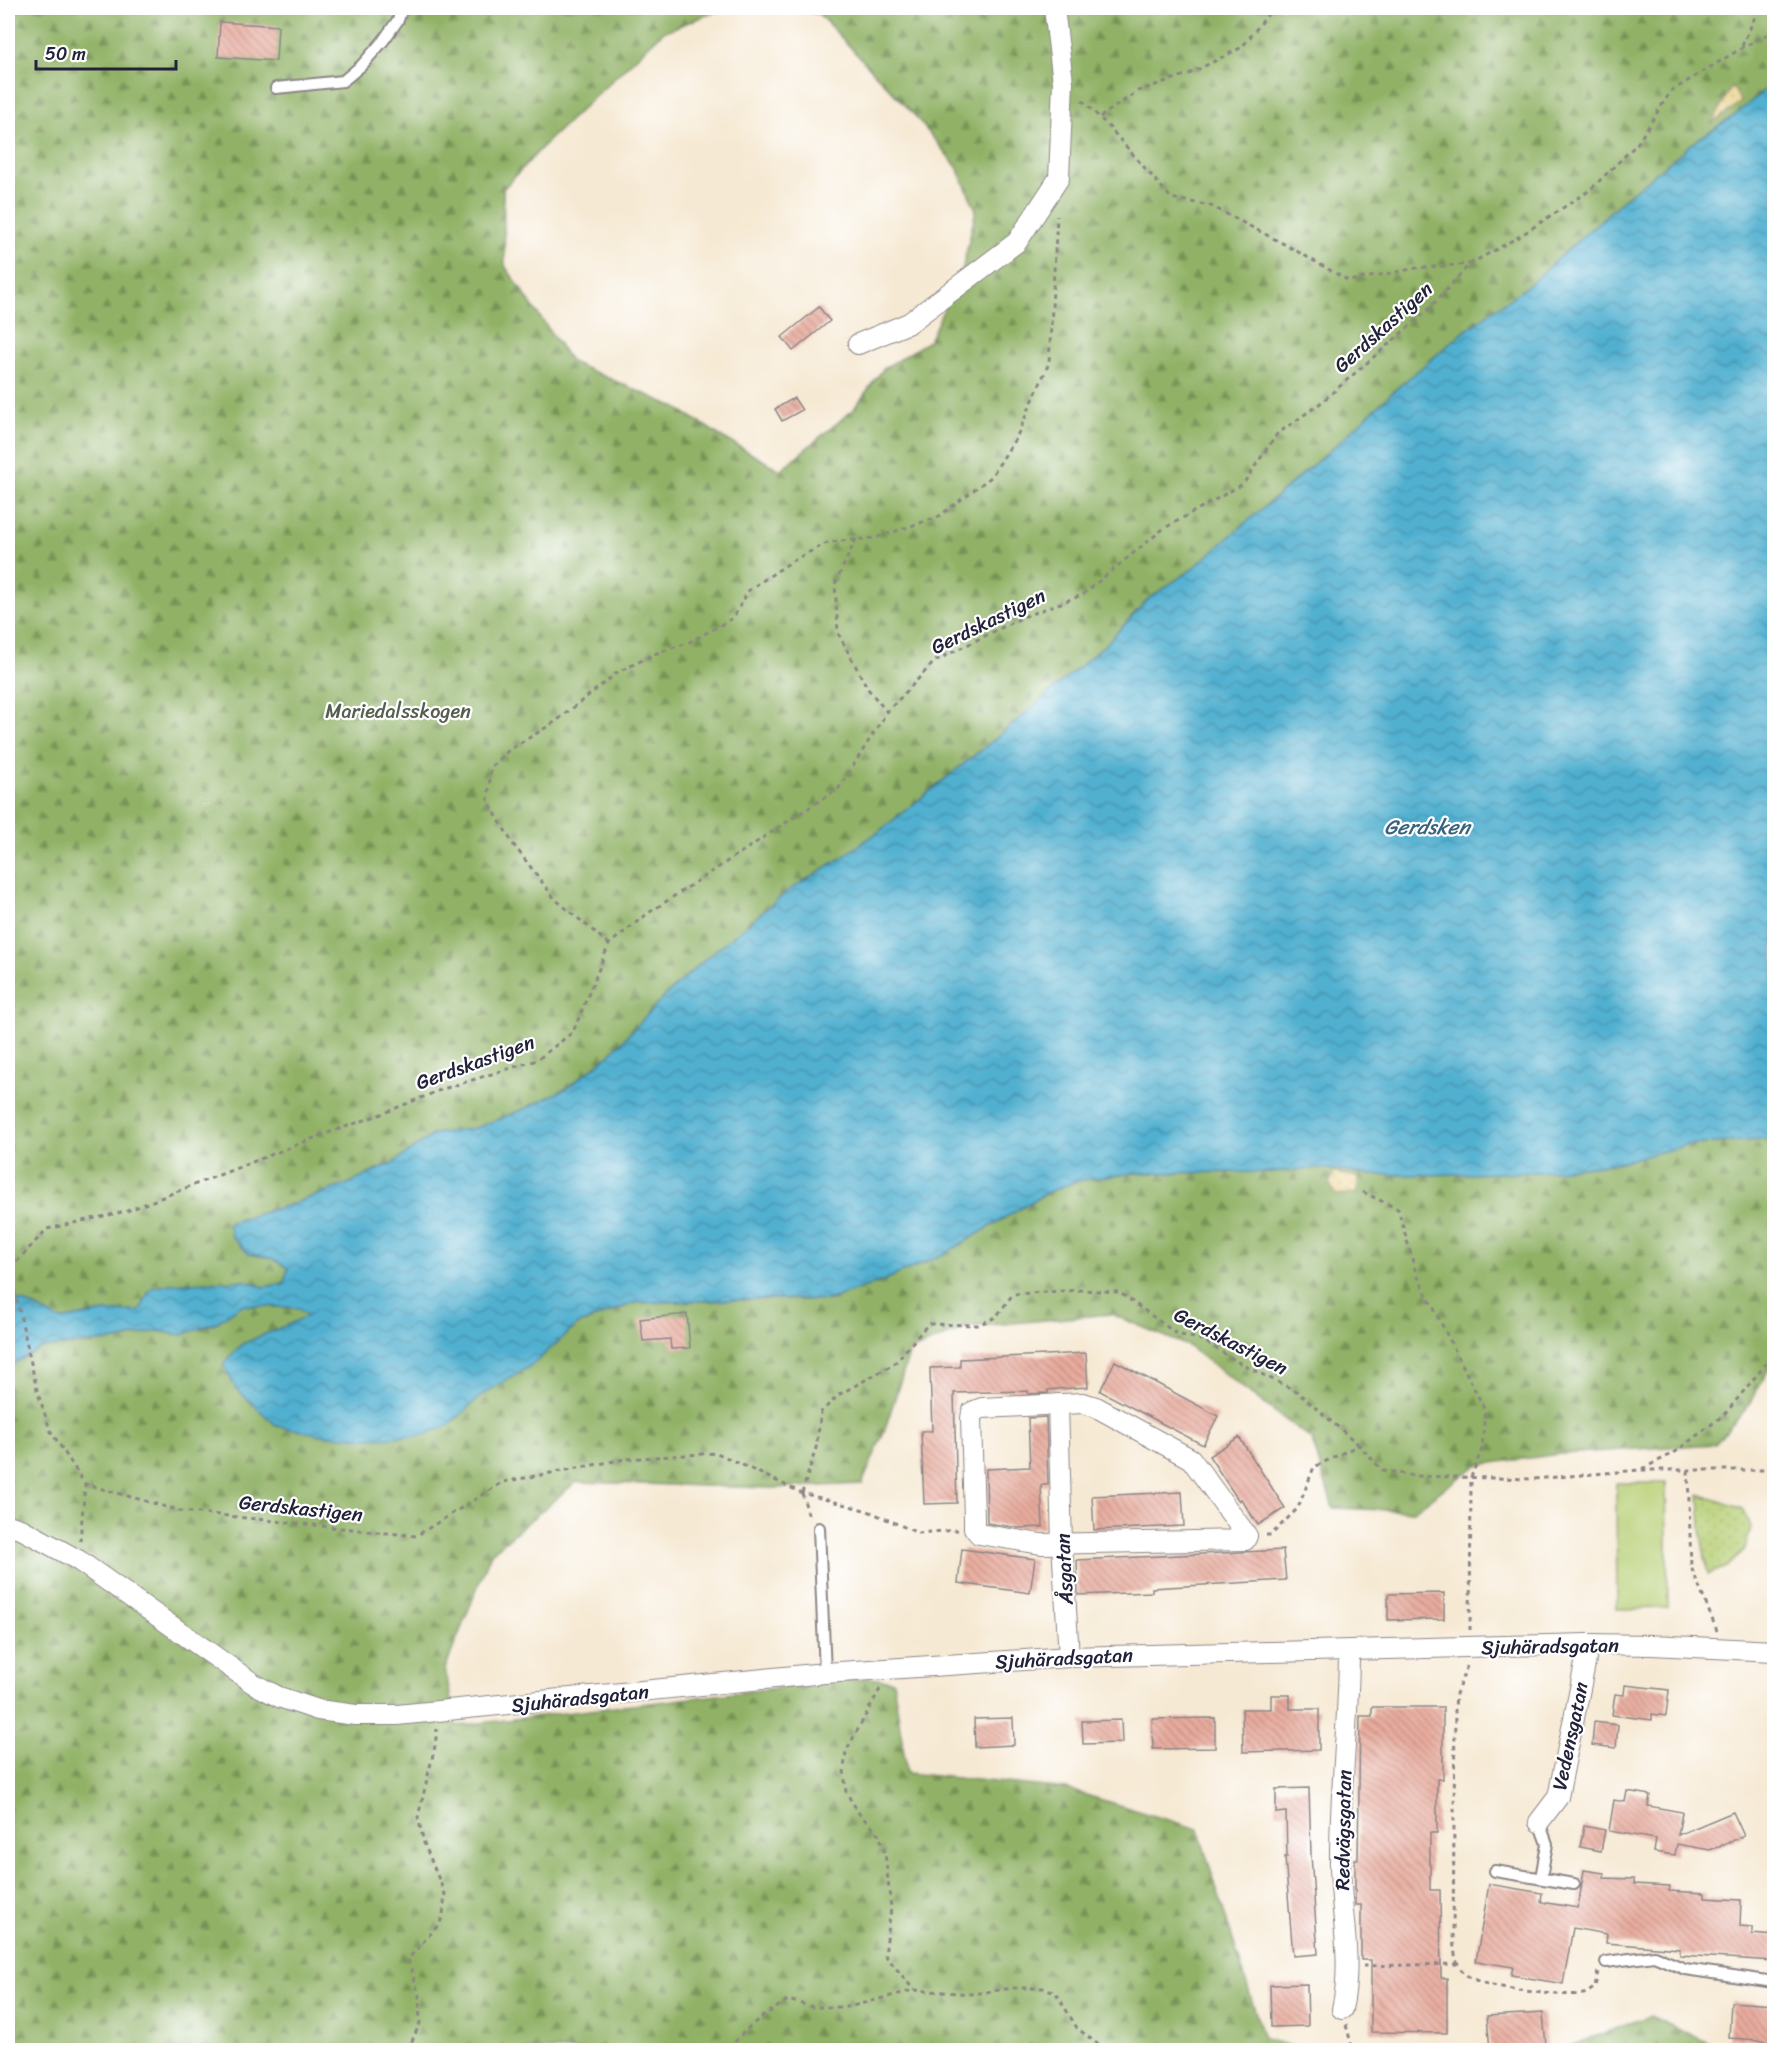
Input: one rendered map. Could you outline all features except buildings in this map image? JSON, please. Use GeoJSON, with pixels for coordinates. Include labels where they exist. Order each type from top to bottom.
{"type":"FeatureCollection","features":[{"type":"Feature","properties":{"kind":"street"},"geometry":{"type":"LineString","coordinates":[[858,344],[909,323],[1017,242],[1059,178],[1063,82],[1054,8]]}},
{"type":"Feature","properties":{"kind":"street"},"geometry":{"type":"LineString","coordinates":[[1083,1403],[1096,1407],[1191,1459],[1247,1536],[1245,1540],[1232,1541],[1041,1544],[979,1534],[974,1528],[972,1412],[982,1407],[1083,1403]]}},
{"type":"Feature","properties":{"kind":"street","name":"Åsgatan"},"geometry":{"type":"LineString","coordinates":[[1058,1404],[1062,1544],[1069,1657]]}},
{"type":"Feature","properties":{"kind":"street","name":"Sjuhäradsgatan"},"geometry":{"type":"LineString","coordinates":[[8,1525],[23,1530],[78,1560],[254,1684],[279,1697],[318,1710],[356,1715],[434,1712],[825,1673],[1069,1657],[1587,1644],[1774,1652]]}},
{"type":"Feature","properties":{"kind":"street","name":"Vedensgatan"},"geometry":{"type":"LineString","coordinates":[[1539,1822],[1558,1797],[1586,1659],[1587,1644]]}},
{"type":"Feature","properties":{"kind":"street","name":"Redvägsgatan"},"geometry":{"type":"LineString","coordinates":[[1342,2009],[1348,1966],[1340,1848],[1349,1651]]}},
{"type":"Feature","properties":{"kind":"lane"},"geometry":{"type":"LineString","coordinates":[[276,88],[343,81],[362,65],[383,41],[398,20],[402,8]]}},
{"type":"Feature","properties":{"kind":"lane"},"geometry":{"type":"LineString","coordinates":[[819,1528],[825,1673]]}},
{"type":"Feature","properties":{"kind":"lane"},"geometry":{"type":"LineString","coordinates":[[1539,1822],[1548,1844],[1541,1878]]}},
{"type":"Feature","properties":{"kind":"lane"},"geometry":{"type":"LineString","coordinates":[[1495,1871],[1574,1884]]}},
{"type":"Feature","properties":{"kind":"lane"},"geometry":{"type":"LineString","coordinates":[[1606,1962],[1654,1956],[1685,1969],[1774,1982]]}},
{"type":"Feature","properties":{"kind":"path"},"geometry":{"type":"LineString","coordinates":[[1100,117],[1138,91],[1191,73],[1242,47],[1273,8]]}},
{"type":"Feature","properties":{"kind":"path"},"geometry":{"type":"LineString","coordinates":[[1742,48],[1759,8]]}},
{"type":"Feature","properties":{"kind":"path","name":"Gerdskastigen"},"geometry":{"type":"LineString","coordinates":[[974,1528],[918,1533],[868,1511],[802,1493],[717,1453],[625,1459],[503,1482],[416,1536],[182,1511],[85,1484],[50,1430],[37,1390],[10,1269],[47,1229],[127,1211],[442,1089],[537,1060],[573,1032],[609,944],[647,914],[839,788],[887,712],[934,661],[1023,617],[1083,595],[1163,529],[1243,484],[1277,434],[1318,405],[1427,311],[1470,264],[1520,236],[1590,190],[1636,144],[1671,91],[1774,31]]}},
{"type":"Feature","properties":{"kind":"path"},"geometry":{"type":"LineString","coordinates":[[1063,82],[1100,117],[1171,198],[1211,206],[1349,281],[1417,268],[1470,264]]}},
{"type":"Feature","properties":{"kind":"path"},"geometry":{"type":"LineString","coordinates":[[609,944],[555,899],[513,844],[488,801],[491,767],[509,750],[555,722],[618,672],[657,653],[690,642],[732,618],[749,590],[792,561],[829,542],[875,538],[939,517],[991,477],[1017,436],[1049,363],[1057,211]]}},
{"type":"Feature","properties":{"kind":"path"},"geometry":{"type":"LineString","coordinates":[[856,539],[835,584],[838,633],[868,689],[887,712]]}},
{"type":"Feature","properties":{"kind":"path"},"geometry":{"type":"LineString","coordinates":[[1363,1192],[1398,1209],[1416,1274],[1485,1410],[1482,1449],[1472,1477],[1470,1647]]}},
{"type":"Feature","properties":{"kind":"path","name":"Gerdskastigen"},"geometry":{"type":"LineString","coordinates":[[802,1493],[816,1448],[821,1412],[840,1394],[894,1364],[928,1324],[978,1325],[996,1317],[1013,1294],[1083,1290],[1119,1293],[1177,1334],[1202,1340],[1243,1365],[1296,1391],[1359,1445]]}},
{"type":"Feature","properties":{"kind":"path"},"geometry":{"type":"LineString","coordinates":[[1640,1470],[1674,1453],[1725,1414],[1773,1355],[1774,1341]]}},
{"type":"Feature","properties":{"kind":"path"},"geometry":{"type":"LineString","coordinates":[[1247,1536],[1271,1535],[1298,1508],[1314,1467],[1359,1445],[1382,1470],[1414,1476],[1534,1479],[1640,1470],[1774,1470]]}},
{"type":"Feature","properties":{"kind":"path"},"geometry":{"type":"LineString","coordinates":[[1688,1470],[1691,1567],[1724,1649]]}},
{"type":"Feature","properties":{"kind":"path"},"geometry":{"type":"LineString","coordinates":[[78,1560],[85,1484]]}},
{"type":"Feature","properties":{"kind":"path"},"geometry":{"type":"LineString","coordinates":[[802,1493],[809,1519],[819,1528]]}},
{"type":"Feature","properties":{"kind":"path"},"geometry":{"type":"LineString","coordinates":[[888,1669],[880,1689],[846,1751],[844,1770],[846,1792],[860,1815],[879,1834],[885,1853],[891,1908],[885,1955],[914,1990]]}},
{"type":"Feature","properties":{"kind":"path"},"geometry":{"type":"LineString","coordinates":[[408,2050],[420,2023],[419,1995],[408,1959],[440,1923],[445,1894],[424,1843],[418,1817],[435,1746],[437,1729],[434,1712]]}},
{"type":"Feature","properties":{"kind":"path"},"geometry":{"type":"LineString","coordinates":[[1348,1966],[1457,1964]]}},
{"type":"Feature","properties":{"kind":"path"},"geometry":{"type":"LineString","coordinates":[[730,2050],[736,2038],[763,2016],[788,2000],[812,2007],[848,2007],[914,1990],[973,1994],[1012,1988],[1045,1988],[1056,1993],[1077,2028],[1100,2046],[1112,2050]]}},
{"type":"Feature","properties":{"kind":"path"},"geometry":{"type":"LineString","coordinates":[[1342,2009],[1353,2050]]}},
{"type":"Feature","properties":{"kind":"green space","name":"Mariedalsskogen"},"geometry":{"type":"Polygon","coordinates":[[[8,8],[725,8],[663,32],[549,140],[503,189],[505,266],[571,362],[677,408],[780,470],[853,410],[883,369],[929,341],[963,267],[976,210],[957,167],[916,117],[819,14],[787,8],[1774,8],[1774,82],[1734,116],[1695,141],[1624,199],[1530,284],[1465,331],[1396,389],[1335,446],[1191,570],[1148,599],[1107,643],[1000,735],[881,830],[703,961],[662,999],[609,1055],[567,1088],[524,1109],[476,1128],[434,1134],[393,1163],[348,1184],[228,1223],[249,1254],[271,1258],[288,1268],[284,1283],[265,1287],[245,1281],[141,1311],[105,1312],[60,1320],[24,1302],[8,1299],[8,8]]]}},
{"type":"Feature","properties":{"kind":"green space"},"geometry":{"type":"Polygon","coordinates":[[[1748,1139],[1774,1139],[1774,1360],[1746,1409],[1715,1444],[1560,1454],[1477,1465],[1413,1511],[1333,1508],[1312,1440],[1188,1346],[1111,1314],[968,1327],[910,1351],[885,1429],[862,1484],[772,1488],[576,1482],[491,1553],[445,1669],[456,1726],[827,1682],[870,1678],[893,1681],[907,1773],[1066,1789],[1198,1829],[1264,2039],[1307,2050],[8,2050],[8,1364],[13,1364],[41,1348],[117,1340],[158,1331],[182,1335],[217,1322],[242,1305],[298,1308],[448,1426],[483,1394],[532,1365],[577,1325],[634,1303],[766,1299],[829,1300],[885,1280],[948,1252],[1046,1193],[1077,1181],[1133,1173],[1270,1172],[1321,1168],[1371,1175],[1541,1172],[1616,1163],[1688,1145],[1748,1139]]]}},
{"type":"Feature","properties":{"kind":"green space"},"geometry":{"type":"Polygon","coordinates":[[[1616,1483],[1666,1483],[1668,1608],[1617,1609],[1616,1483]]]}},
{"type":"Feature","properties":{"kind":"green space"},"geometry":{"type":"Polygon","coordinates":[[[1699,1494],[1743,1509],[1751,1527],[1745,1549],[1727,1567],[1708,1574],[1702,1540],[1699,1494]]]}},
{"type":"Feature","properties":{"kind":"green space"},"geometry":{"type":"Polygon","coordinates":[[[1650,2016],[1724,2050],[1559,2050],[1650,2016]]]}},
{"type":"Feature","properties":{"kind":"sand"},"geometry":{"type":"Polygon","coordinates":[[[1732,86],[1741,102],[1710,125],[1713,121],[1732,86]]]}},
{"type":"Feature","properties":{"kind":"sand"},"geometry":{"type":"Polygon","coordinates":[[[1334,1173],[1358,1177],[1358,1193],[1336,1195],[1329,1184],[1334,1173]]]}},
{"type":"Feature","properties":{"kind":"water","name":"Gerdsken"},"geometry":{"type":"Polygon","coordinates":[[[1774,82],[1774,1139],[1688,1145],[1616,1163],[1541,1172],[1371,1175],[1321,1168],[1270,1172],[1133,1173],[1077,1181],[1046,1193],[948,1252],[885,1280],[828,1300],[766,1299],[634,1303],[577,1325],[532,1365],[483,1394],[448,1426],[420,1436],[372,1438],[327,1436],[277,1426],[236,1389],[223,1364],[242,1344],[308,1316],[298,1308],[242,1305],[217,1322],[182,1335],[157,1331],[117,1340],[41,1348],[13,1364],[8,1364],[8,1299],[24,1302],[60,1320],[105,1312],[140,1311],[150,1289],[169,1284],[245,1281],[265,1287],[284,1283],[288,1268],[271,1258],[249,1254],[231,1236],[228,1223],[348,1184],[393,1163],[434,1134],[476,1128],[524,1109],[567,1088],[609,1055],[662,999],[703,961],[789,890],[881,830],[1000,735],[1107,643],[1148,599],[1191,570],[1335,446],[1396,389],[1465,331],[1530,284],[1624,199],[1695,141],[1734,116],[1774,82]]]}}]}
